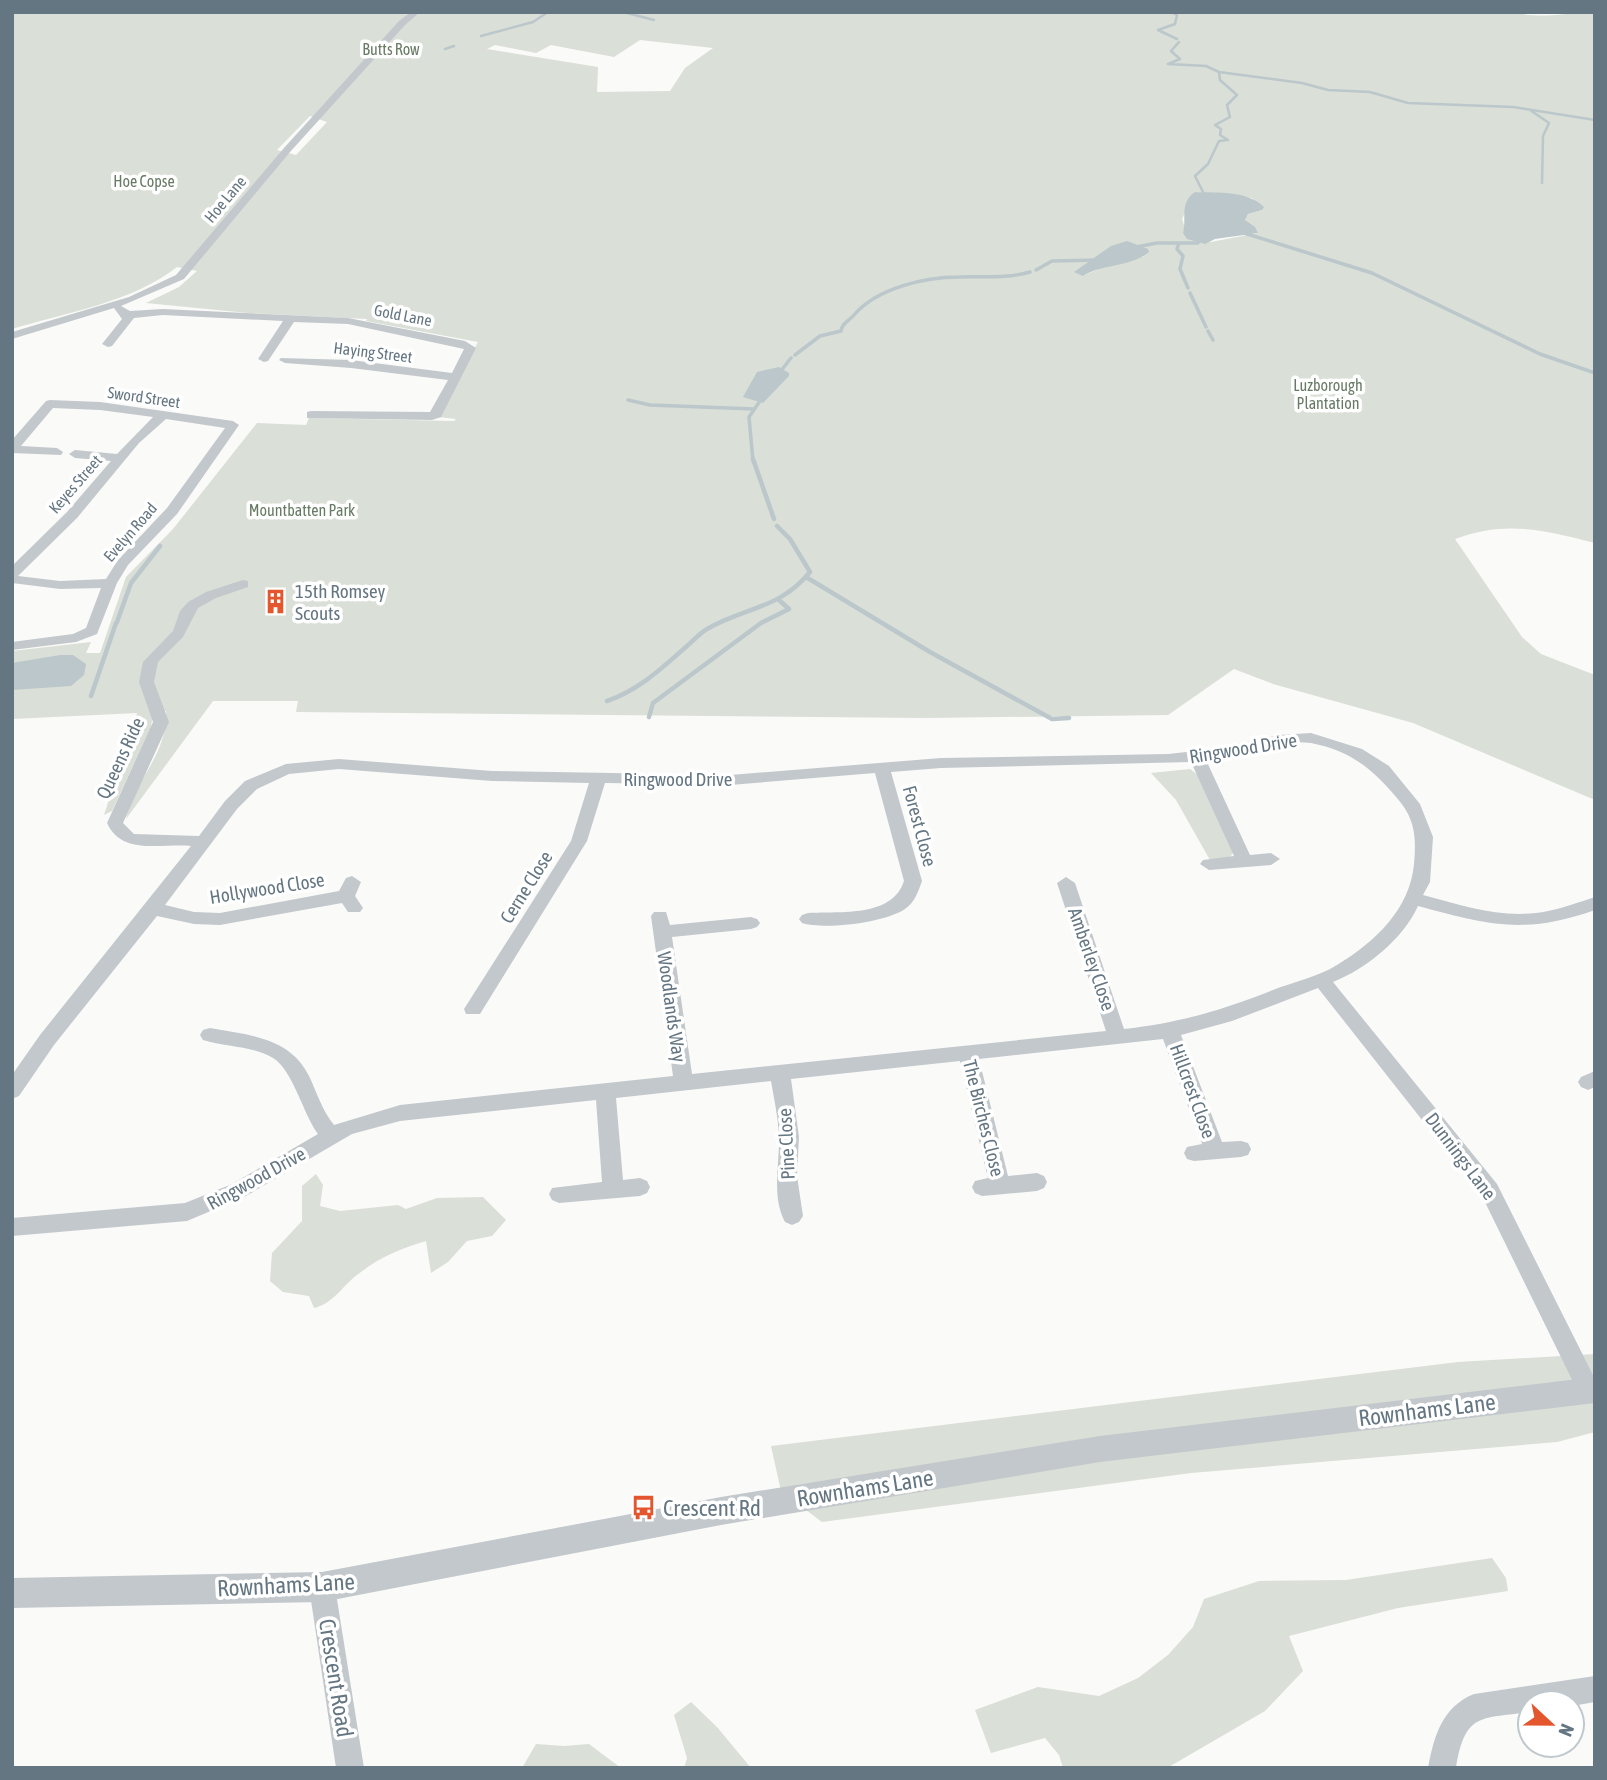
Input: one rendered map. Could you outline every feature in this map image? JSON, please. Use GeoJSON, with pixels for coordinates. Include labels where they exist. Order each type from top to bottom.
{"type":"FeatureCollection","features":[{"type":"Feature","properties":{"kind":"street","name":"Hoe Lane"},"geometry":{"type":"LineString","coordinates":[[12,336],[114,305],[159,288],[188,269],[295,140],[402,23],[416,12]]}},
{"type":"Feature","properties":{"kind":"street"},"geometry":{"type":"LineString","coordinates":[[108,344],[122,329],[128,316],[114,305]]}},
{"type":"Feature","properties":{"kind":"street","name":"Gold Lane"},"geometry":{"type":"LineString","coordinates":[[128,316],[163,312],[360,323],[467,345],[470,350],[437,414],[311,415]]}},
{"type":"Feature","properties":{"kind":"street"},"geometry":{"type":"LineString","coordinates":[[264,359],[291,318]]}},
{"type":"Feature","properties":{"kind":"street","name":"Haying Street"},"geometry":{"type":"LineString","coordinates":[[285,360],[351,364],[456,377]]}},
{"type":"Feature","properties":{"kind":"street","name":"Sword Street"},"geometry":{"type":"LineString","coordinates":[[12,448],[50,404],[100,406],[233,425]]}},
{"type":"Feature","properties":{"kind":"street","name":"Keyes Street"},"geometry":{"type":"LineString","coordinates":[[12,595],[17,578],[135,440],[162,416]]}},
{"type":"Feature","properties":{"kind":"street","name":"Evelyn Road"},"geometry":{"type":"LineString","coordinates":[[17,578],[60,585],[110,583],[123,563],[172,510],[233,425]]}},
{"type":"Feature","properties":{"kind":"street"},"geometry":{"type":"LineString","coordinates":[[12,448],[57,452]]}},
{"type":"Feature","properties":{"kind":"street"},"geometry":{"type":"LineString","coordinates":[[75,454],[121,458]]}},
{"type":"Feature","properties":{"kind":"street"},"geometry":{"type":"LineString","coordinates":[[12,646],[76,638],[92,631],[110,583]]}},
{"type":"Feature","properties":{"kind":"street","name":"Queens Ride"},"geometry":{"type":"LineString","coordinates":[[204,842],[134,839],[121,834],[115,823],[161,722],[161,715],[147,687],[146,677],[152,658],[178,634],[189,608],[243,584]]}},
{"type":"Feature","properties":{"kind":"street","name":"Ringwood Drive"},"geometry":{"type":"LineString","coordinates":[[12,1091],[47,1040],[153,909],[231,805],[251,785],[299,766],[339,764],[451,774],[730,780],[941,763],[1120,761],[1197,757],[1279,740],[1311,738],[1343,747],[1370,760],[1405,794],[1414,808],[1424,835],[1423,872],[1414,899],[1399,922],[1354,964],[1225,1016],[1170,1031],[400,1112],[364,1121],[330,1136],[239,1190],[187,1212],[12,1227]]}},
{"type":"Feature","properties":{"kind":"street"},"geometry":{"type":"LineString","coordinates":[[1197,757],[1244,860]]}},
{"type":"Feature","properties":{"kind":"street","name":"Forest Close"},"geometry":{"type":"LineString","coordinates":[[808,919],[831,910],[893,909],[909,897],[913,881],[882,768]]}},
{"type":"Feature","properties":{"kind":"street","name":"Cerne Close"},"geometry":{"type":"LineString","coordinates":[[473,1009],[579,841],[589,818],[598,779]]}},
{"type":"Feature","properties":{"kind":"street"},"geometry":{"type":"LineString","coordinates":[[1209,864],[1271,859]]}},
{"type":"Feature","properties":{"kind":"street","name":"Amberley Close"},"geometry":{"type":"LineString","coordinates":[[1066,883],[1117,1035]]}},
{"type":"Feature","properties":{"kind":"street","name":"Hollywood Close"},"geometry":{"type":"LineString","coordinates":[[153,909],[194,918],[220,919],[351,895]]}},
{"type":"Feature","properties":{"kind":"street"},"geometry":{"type":"LineString","coordinates":[[1414,899],[1490,918],[1523,922],[1556,917],[1595,902]]}},
{"type":"Feature","properties":{"kind":"street","name":"Woodlands Way"},"geometry":{"type":"LineString","coordinates":[[682,1081],[661,924],[711,920],[751,923]]}},
{"type":"Feature","properties":{"kind":"street","name":"Dunnings Lane"},"geometry":{"type":"LineString","coordinates":[[1321,979],[1490,1190],[1592,1391]]}},
{"type":"Feature","properties":{"kind":"street","name":"Hillcrest Close"},"geometry":{"type":"LineString","coordinates":[[1170,1031],[1215,1152]]}},
{"type":"Feature","properties":{"kind":"street"},"geometry":{"type":"LineString","coordinates":[[210,1035],[256,1044],[282,1054],[299,1076],[315,1115],[330,1136]]}},
{"type":"Feature","properties":{"kind":"street","name":"The Birches Close"},"geometry":{"type":"LineString","coordinates":[[967,1051],[991,1186],[1037,1182]]}},
{"type":"Feature","properties":{"kind":"street","name":"Pine Close"},"geometry":{"type":"LineString","coordinates":[[780,1072],[789,1137],[787,1176],[792,1216]]}},
{"type":"Feature","properties":{"kind":"street"},"geometry":{"type":"LineString","coordinates":[[604,1090],[613,1189]]}},
{"type":"Feature","properties":{"kind":"street","name":"Hillcrest Close"},"geometry":{"type":"LineString","coordinates":[[1194,1153],[1241,1149]]}},
{"type":"Feature","properties":{"kind":"street"},"geometry":{"type":"LineString","coordinates":[[559,1194],[640,1187]]}},
{"type":"Feature","properties":{"kind":"street","name":"Rownhams Lane"},"geometry":{"type":"LineString","coordinates":[[12,1593],[322,1587],[721,1511],[1100,1449],[1592,1391]]}},
{"type":"Feature","properties":{"kind":"street","name":"Crescent Road"},"geometry":{"type":"LineString","coordinates":[[322,1587],[350,1768]]}},
{"type":"Feature","properties":{"kind":"street"},"geometry":{"type":"LineString","coordinates":[[1442,1768],[1446,1744],[1457,1717],[1474,1707],[1595,1689]]}},
{"type":"Feature","properties":{"kind":"green space"},"geometry":{"type":"Polygon","coordinates":[[[12,12],[1515,12],[1545,16],[1595,12],[1595,543],[1542,531],[1508,528],[1473,533],[1455,539],[1522,637],[1541,654],[1595,675],[1595,800],[1413,723],[1273,684],[1234,669],[1168,715],[925,718],[296,712],[298,701],[213,701],[126,819],[136,791],[162,741],[166,711],[153,712],[151,727],[112,811],[104,815],[137,713],[12,719],[12,651],[91,642],[86,653],[100,653],[126,577],[173,529],[257,423],[306,425],[309,418],[454,421],[456,419],[438,417],[478,342],[366,321],[367,319],[248,313],[146,303],[179,287],[197,271],[177,267],[119,298],[12,329],[12,12]],[[640,40],[614,57],[551,45],[536,53],[495,45],[487,49],[598,67],[597,92],[670,91],[685,68],[713,48],[640,40]],[[310,116],[277,150],[296,155],[327,122],[310,116]],[[1195,192],[1182,219],[1185,228],[1183,233],[1211,242],[1258,233],[1245,220],[1248,214],[1262,210],[1252,198],[1195,192]],[[1111,246],[1083,276],[1104,268],[1145,256],[1111,246]]]}},
{"type":"Feature","properties":{"kind":"green space"},"geometry":{"type":"Polygon","coordinates":[[[1190,769],[1199,776],[1233,853],[1230,857],[1210,860],[1176,800],[1151,773],[1190,769]]]}},
{"type":"Feature","properties":{"kind":"green space"},"geometry":{"type":"Polygon","coordinates":[[[316,1174],[323,1185],[320,1206],[340,1211],[398,1205],[406,1209],[437,1198],[483,1197],[506,1220],[492,1236],[467,1241],[448,1262],[431,1273],[426,1241],[376,1262],[354,1277],[328,1302],[314,1308],[309,1296],[283,1292],[270,1281],[272,1253],[302,1221],[302,1186],[316,1174]]]}},
{"type":"Feature","properties":{"kind":"green space"},"geometry":{"type":"Polygon","coordinates":[[[1595,1354],[1595,1432],[1557,1442],[1191,1473],[822,1522],[781,1491],[771,1446],[1458,1362],[1595,1354]]]}},
{"type":"Feature","properties":{"kind":"green space"},"geometry":{"type":"Polygon","coordinates":[[[1492,1558],[1506,1578],[1508,1591],[1398,1608],[1289,1636],[1303,1671],[1265,1711],[1167,1768],[1063,1768],[1059,1755],[1045,1738],[991,1753],[975,1710],[1038,1687],[1099,1696],[1138,1678],[1168,1655],[1193,1627],[1204,1599],[1259,1581],[1346,1580],[1492,1558]]]}},
{"type":"Feature","properties":{"kind":"green space"},"geometry":{"type":"Polygon","coordinates":[[[691,1702],[717,1727],[751,1768],[684,1768],[687,1758],[674,1715],[691,1702]]]}},
{"type":"Feature","properties":{"kind":"green space"},"geometry":{"type":"Polygon","coordinates":[[[536,1744],[589,1744],[621,1768],[522,1768],[536,1744]]]}},
{"type":"Feature","properties":{"kind":"shaded area"},"geometry":{"type":"Polygon","coordinates":[[[1195,192],[1240,195],[1257,202],[1264,207],[1262,210],[1248,214],[1245,220],[1255,227],[1258,233],[1215,239],[1205,244],[1187,239],[1183,233],[1185,206],[1195,192]]]}},
{"type":"Feature","properties":{"kind":"shaded area"},"geometry":{"type":"Polygon","coordinates":[[[1127,241],[1148,249],[1149,252],[1134,260],[1083,276],[1074,272],[1111,246],[1127,241]]]}},
{"type":"Feature","properties":{"kind":"shaded area"},"geometry":{"type":"Polygon","coordinates":[[[779,367],[789,373],[789,376],[763,403],[743,397],[757,372],[779,367]]]}},
{"type":"Feature","properties":{"kind":"shaded area"},"geometry":{"type":"Polygon","coordinates":[[[73,655],[86,664],[84,675],[71,686],[12,690],[12,663],[73,655]]]}},
{"type":"Feature","properties":{"kind":"waterway"},"geometry":{"type":"LineString","coordinates":[[481,36],[533,22],[548,12]]}},
{"type":"Feature","properties":{"kind":"waterway"},"geometry":{"type":"LineString","coordinates":[[623,12],[654,20]]}},
{"type":"Feature","properties":{"kind":"waterway"},"geometry":{"type":"LineString","coordinates":[[1171,12],[1177,15],[1175,24],[1158,30],[1177,39]]}},
{"type":"Feature","properties":{"kind":"waterway"},"geometry":{"type":"LineString","coordinates":[[1179,42],[1171,51],[1180,59],[1168,64],[1206,66],[1219,72]]}},
{"type":"Feature","properties":{"kind":"waterway"},"geometry":{"type":"LineString","coordinates":[[445,49],[454,46]]}},
{"type":"Feature","properties":{"kind":"waterway"},"geometry":{"type":"LineString","coordinates":[[1205,196],[1195,176],[1208,164],[1219,141],[1228,140],[1220,135],[1221,129],[1215,125],[1230,117],[1227,105],[1237,95],[1220,80],[1219,72]]}},
{"type":"Feature","properties":{"kind":"waterway"},"geometry":{"type":"LineString","coordinates":[[1219,72],[1302,83],[1328,90],[1370,92],[1408,103],[1513,107],[1595,120]]}},
{"type":"Feature","properties":{"kind":"waterway"},"geometry":{"type":"LineString","coordinates":[[1530,110],[1549,123],[1543,136],[1542,183]]}},
{"type":"Feature","properties":{"kind":"waterway"},"geometry":{"type":"LineString","coordinates":[[1244,233],[1372,273],[1540,354],[1595,373]]}},
{"type":"Feature","properties":{"kind":"waterway"},"geometry":{"type":"LineString","coordinates":[[1179,243],[1198,243],[1200,236]]}},
{"type":"Feature","properties":{"kind":"waterway"},"geometry":{"type":"LineString","coordinates":[[1136,247],[1179,243]]}},
{"type":"Feature","properties":{"kind":"waterway"},"geometry":{"type":"LineString","coordinates":[[1179,243],[1177,249],[1183,256],[1180,269],[1188,288]]}},
{"type":"Feature","properties":{"kind":"waterway"},"geometry":{"type":"LineString","coordinates":[[1036,270],[1052,261],[1099,260]]}},
{"type":"Feature","properties":{"kind":"waterway"},"geometry":{"type":"LineString","coordinates":[[795,355],[820,336],[841,331],[846,322],[864,306],[902,286],[931,279],[1004,276],[1030,272]]}},
{"type":"Feature","properties":{"kind":"waterway"},"geometry":{"type":"LineString","coordinates":[[1190,293],[1206,327]]}},
{"type":"Feature","properties":{"kind":"waterway"},"geometry":{"type":"LineString","coordinates":[[1208,331],[1213,340]]}},
{"type":"Feature","properties":{"kind":"waterway"},"geometry":{"type":"LineString","coordinates":[[780,372],[791,358]]}},
{"type":"Feature","properties":{"kind":"waterway"},"geometry":{"type":"LineString","coordinates":[[753,461],[749,417],[762,398]]}},
{"type":"Feature","properties":{"kind":"waterway"},"geometry":{"type":"LineString","coordinates":[[628,400],[650,405],[754,409]]}},
{"type":"Feature","properties":{"kind":"waterway"},"geometry":{"type":"LineString","coordinates":[[753,459],[774,519]]}},
{"type":"Feature","properties":{"kind":"waterway"},"geometry":{"type":"LineString","coordinates":[[607,701],[650,678],[707,629],[774,600],[799,584],[810,572],[790,539],[777,526]]}},
{"type":"Feature","properties":{"kind":"waterway"},"geometry":{"type":"LineString","coordinates":[[117,622],[131,583],[160,546]]}},
{"type":"Feature","properties":{"kind":"waterway"},"geometry":{"type":"LineString","coordinates":[[806,577],[930,652],[1052,719],[1069,718]]}},
{"type":"Feature","properties":{"kind":"waterway"},"geometry":{"type":"LineString","coordinates":[[649,717],[653,703],[761,623],[789,609],[779,600]]}},
{"type":"Feature","properties":{"kind":"waterway"},"geometry":{"type":"LineString","coordinates":[[91,696],[116,623]]}},
{"type":"Feature","properties":{"kind":"place","name":"15th Romsey Scouts"},"geometry":{"type":"Point","coordinates":[275,602]}},
{"type":"Feature","properties":{"kind":"place","name":"Crescent Rd"},"geometry":{"type":"Point","coordinates":[643,1508]}},
{"type":"Feature","properties":{"kind":"park label","name":"Butts Row"},"geometry":{"type":"Point","coordinates":[391,49]}},
{"type":"Feature","properties":{"kind":"park label","name":"Hoe Copse"},"geometry":{"type":"Point","coordinates":[144,181]}},
{"type":"Feature","properties":{"kind":"park label","name":"Luzborough Plantation"},"geometry":{"type":"Point","coordinates":[1328,394]}},
{"type":"Feature","properties":{"kind":"park label","name":"Mountbatten Park"},"geometry":{"type":"Point","coordinates":[302,510]}}]}
